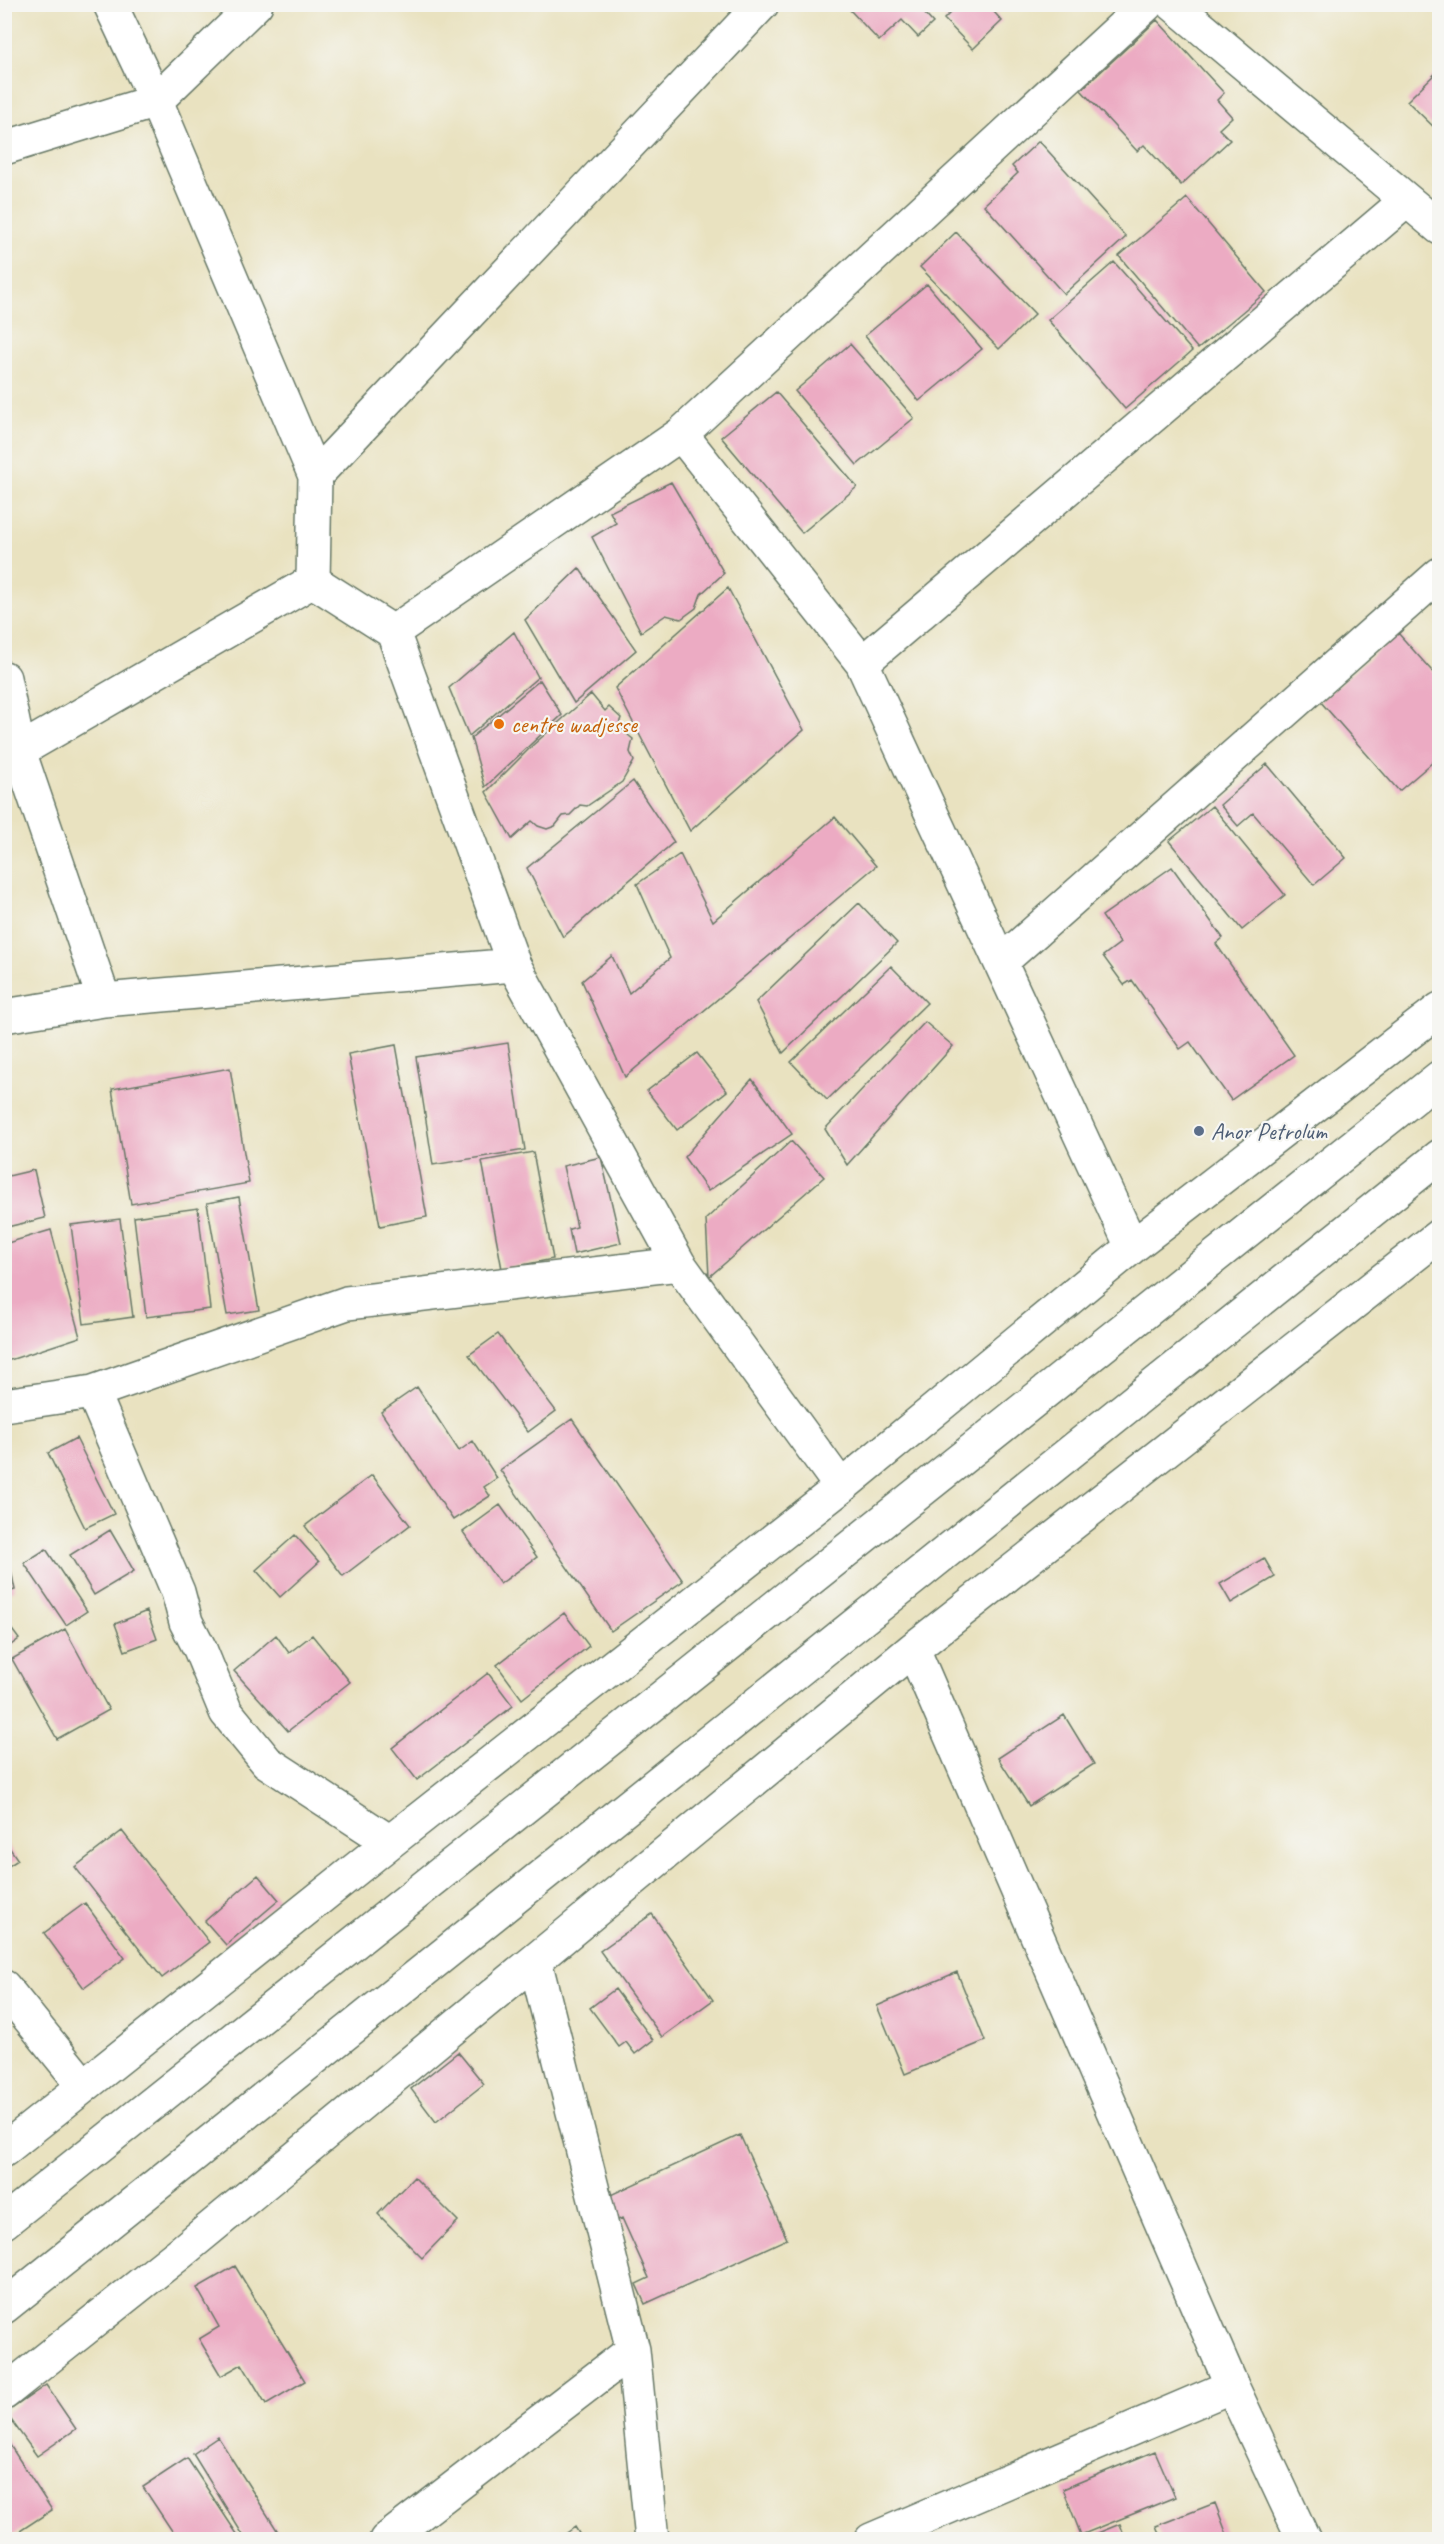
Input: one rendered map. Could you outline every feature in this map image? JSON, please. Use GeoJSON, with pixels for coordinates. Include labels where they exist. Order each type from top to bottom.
{"type":"FeatureCollection","features":[{"type":"Feature","properties":{"kind":"main road"},"geometry":{"type":"LineString","coordinates":[[110,4],[156,101],[315,476],[313,581]]}},
{"type":"Feature","properties":{"kind":"main road"},"geometry":{"type":"LineString","coordinates":[[4,148],[156,101],[256,4]]}},
{"type":"Feature","properties":{"kind":"main road"},"geometry":{"type":"LineString","coordinates":[[315,476],[762,4]]}},
{"type":"Feature","properties":{"kind":"main road"},"geometry":{"type":"LineString","coordinates":[[393,632],[681,434],[1147,4]]}},
{"type":"Feature","properties":{"kind":"main road"},"geometry":{"type":"LineString","coordinates":[[1173,4],[1440,228]]}},
{"type":"Feature","properties":{"kind":"main road"},"geometry":{"type":"LineString","coordinates":[[862,663],[1406,201]]}},
{"type":"Feature","properties":{"kind":"main road"},"geometry":{"type":"LineString","coordinates":[[681,434],[862,663],[1132,1247]]}},
{"type":"Feature","properties":{"kind":"main road"},"geometry":{"type":"LineString","coordinates":[[1001,962],[1440,574]]}},
{"type":"Feature","properties":{"kind":"main road"},"geometry":{"type":"LineString","coordinates":[[313,581],[393,632],[514,965],[679,1264],[841,1487]]}},
{"type":"Feature","properties":{"kind":"main road"},"geometry":{"type":"LineString","coordinates":[[12,752],[313,581]]}},
{"type":"Feature","properties":{"kind":"main road"},"geometry":{"type":"LineString","coordinates":[[4,678],[12,752],[104,1000]]}},
{"type":"Feature","properties":{"kind":"main road"},"geometry":{"type":"LineString","coordinates":[[4,1016],[104,1000],[514,965]]}},
{"type":"Feature","properties":{"kind":"main road"},"geometry":{"type":"LineString","coordinates":[[4,2150],[841,1487],[1132,1247],[1440,1009]]}},
{"type":"Feature","properties":{"kind":"main road"},"geometry":{"type":"LineString","coordinates":[[4,2222],[1440,1077]]}},
{"type":"Feature","properties":{"kind":"main road"},"geometry":{"type":"LineString","coordinates":[[4,2307],[1440,1156]]}},
{"type":"Feature","properties":{"kind":"main road"},"geometry":{"type":"LineString","coordinates":[[4,2393],[180,2253],[913,1648],[1440,1235]]}},
{"type":"Feature","properties":{"kind":"main road"},"geometry":{"type":"LineString","coordinates":[[4,1406],[93,1392],[348,1303],[679,1264]]}},
{"type":"Feature","properties":{"kind":"main road"},"geometry":{"type":"LineString","coordinates":[[93,1392],[178,1592],[186,1622],[200,1649],[226,1712],[267,1762],[390,1842]]}},
{"type":"Feature","properties":{"kind":"main road"},"geometry":{"type":"LineString","coordinates":[[913,1648],[1232,2386],[1304,2540]]}},
{"type":"Feature","properties":{"kind":"main road"},"geometry":{"type":"LineString","coordinates":[[535,1960],[633,2350],[652,2540]]}},
{"type":"Feature","properties":{"kind":"main road"},"geometry":{"type":"LineString","coordinates":[[4,1987],[84,2086]]}},
{"type":"Feature","properties":{"kind":"main road"},"geometry":{"type":"LineString","coordinates":[[386,2540],[633,2350]]}},
{"type":"Feature","properties":{"kind":"main road"},"geometry":{"type":"LineString","coordinates":[[871,2540],[1232,2386]]}},
{"type":"Feature","properties":{"kind":"building"},"geometry":{"type":"Polygon","coordinates":[[[856,4],[916,4],[933,23],[918,37],[902,20],[879,41],[850,10],[856,4]]]}},
{"type":"Feature","properties":{"kind":"building"},"geometry":{"type":"Polygon","coordinates":[[[959,4],[987,4],[1002,21],[973,49],[944,19],[959,4]]]}},
{"type":"Feature","properties":{"kind":"building"},"geometry":{"type":"Polygon","coordinates":[[[1157,20],[1224,93],[1217,100],[1232,117],[1219,129],[1230,140],[1181,185],[1144,145],[1137,151],[1081,90],[1157,20]]]}},
{"type":"Feature","properties":{"kind":"building"},"geometry":{"type":"Polygon","coordinates":[[[1440,69],[1440,133],[1407,101],[1440,69]]]}},
{"type":"Feature","properties":{"kind":"building"},"geometry":{"type":"Polygon","coordinates":[[[1039,141],[1126,237],[1064,294],[984,205],[1018,173],[1012,166],[1039,141]]]}},
{"type":"Feature","properties":{"kind":"building"},"geometry":{"type":"Polygon","coordinates":[[[1187,198],[1266,292],[1198,349],[1119,256],[1187,198]]]}},
{"type":"Feature","properties":{"kind":"building"},"geometry":{"type":"Polygon","coordinates":[[[956,232],[1035,314],[999,349],[920,267],[956,232]]]}},
{"type":"Feature","properties":{"kind":"building"},"geometry":{"type":"Polygon","coordinates":[[[1114,262],[1192,351],[1125,409],[1048,320],[1114,262]]]}},
{"type":"Feature","properties":{"kind":"building"},"geometry":{"type":"Polygon","coordinates":[[[927,284],[982,349],[919,401],[865,336],[927,284]]]}},
{"type":"Feature","properties":{"kind":"building"},"geometry":{"type":"Polygon","coordinates":[[[850,344],[914,418],[857,465],[795,391],[850,344]]]}},
{"type":"Feature","properties":{"kind":"building"},"geometry":{"type":"Polygon","coordinates":[[[776,392],[857,487],[802,533],[721,437],[776,392]]]}},
{"type":"Feature","properties":{"kind":"building"},"geometry":{"type":"Polygon","coordinates":[[[671,482],[724,573],[701,594],[696,608],[681,619],[666,615],[641,632],[592,537],[616,523],[610,512],[671,482]]]}},
{"type":"Feature","properties":{"kind":"building"},"geometry":{"type":"Polygon","coordinates":[[[579,568],[636,650],[574,703],[525,620],[579,568]]]}},
{"type":"Feature","properties":{"kind":"building"},"geometry":{"type":"Polygon","coordinates":[[[728,588],[804,730],[690,831],[615,688],[728,588]]]}},
{"type":"Feature","properties":{"kind":"building"},"geometry":{"type":"Polygon","coordinates":[[[514,632],[538,677],[469,736],[449,688],[514,632]]]}},
{"type":"Feature","properties":{"kind":"building"},"geometry":{"type":"Polygon","coordinates":[[[1398,633],[1440,680],[1440,756],[1399,791],[1320,701],[1398,633]]]}},
{"type":"Feature","properties":{"kind":"building"},"geometry":{"type":"Polygon","coordinates":[[[540,680],[562,715],[485,787],[471,738],[540,680]]]}},
{"type":"Feature","properties":{"kind":"building"},"geometry":{"type":"Polygon","coordinates":[[[591,694],[605,711],[609,707],[621,718],[619,724],[623,731],[633,739],[630,752],[634,761],[622,782],[587,806],[580,805],[570,815],[563,816],[555,826],[547,829],[532,821],[512,839],[486,792],[533,745],[591,694]]]}},
{"type":"Feature","properties":{"kind":"building"},"geometry":{"type":"Polygon","coordinates":[[[1267,764],[1346,858],[1314,885],[1253,813],[1238,826],[1220,805],[1267,764]]]}},
{"type":"Feature","properties":{"kind":"building"},"geometry":{"type":"Polygon","coordinates":[[[633,781],[674,842],[563,937],[527,868],[633,781]]]}},
{"type":"Feature","properties":{"kind":"building"},"geometry":{"type":"Polygon","coordinates":[[[1212,806],[1285,895],[1242,930],[1169,841],[1212,806]]]}},
{"type":"Feature","properties":{"kind":"building"},"geometry":{"type":"Polygon","coordinates":[[[835,817],[876,866],[625,1077],[582,981],[612,956],[629,993],[670,958],[637,884],[680,854],[713,921],[835,817]]]}},
{"type":"Feature","properties":{"kind":"building"},"geometry":{"type":"Polygon","coordinates":[[[1172,867],[1223,938],[1216,944],[1294,1055],[1231,1100],[1190,1042],[1180,1049],[1132,980],[1124,985],[1103,956],[1120,943],[1102,916],[1172,867]]]}},
{"type":"Feature","properties":{"kind":"building"},"geometry":{"type":"Polygon","coordinates":[[[859,903],[897,943],[783,1053],[756,1002],[859,903]]]}},
{"type":"Feature","properties":{"kind":"building"},"geometry":{"type":"Polygon","coordinates":[[[891,966],[927,1003],[827,1100],[791,1062],[891,966]]]}},
{"type":"Feature","properties":{"kind":"building"},"geometry":{"type":"Polygon","coordinates":[[[925,1022],[953,1046],[847,1165],[825,1129],[925,1022]]]}},
{"type":"Feature","properties":{"kind":"building"},"geometry":{"type":"Polygon","coordinates":[[[508,1043],[525,1150],[433,1165],[416,1057],[508,1043]]]}},
{"type":"Feature","properties":{"kind":"building"},"geometry":{"type":"Polygon","coordinates":[[[396,1045],[427,1217],[380,1226],[348,1054],[396,1045]]]}},
{"type":"Feature","properties":{"kind":"building"},"geometry":{"type":"Polygon","coordinates":[[[697,1053],[727,1091],[677,1130],[647,1091],[697,1053]]]}},
{"type":"Feature","properties":{"kind":"building"},"geometry":{"type":"Polygon","coordinates":[[[230,1068],[249,1183],[131,1204],[112,1089],[230,1068]]]}},
{"type":"Feature","properties":{"kind":"building"},"geometry":{"type":"Polygon","coordinates":[[[752,1079],[792,1134],[708,1191],[684,1157],[752,1079]]]}},
{"type":"Feature","properties":{"kind":"building"},"geometry":{"type":"Polygon","coordinates":[[[791,1141],[824,1177],[709,1277],[706,1219],[791,1141]]]}},
{"type":"Feature","properties":{"kind":"building"},"geometry":{"type":"Polygon","coordinates":[[[533,1152],[553,1259],[502,1269],[482,1161],[533,1152]]]}},
{"type":"Feature","properties":{"kind":"building"},"geometry":{"type":"Polygon","coordinates":[[[601,1157],[621,1243],[574,1254],[569,1229],[577,1227],[563,1166],[601,1157]]]}},
{"type":"Feature","properties":{"kind":"building"},"geometry":{"type":"Polygon","coordinates":[[[34,1170],[45,1218],[7,1227],[4,1217],[4,1177],[34,1170]]]}},
{"type":"Feature","properties":{"kind":"building"},"geometry":{"type":"Polygon","coordinates":[[[239,1197],[259,1310],[227,1315],[207,1203],[239,1197]]]}},
{"type":"Feature","properties":{"kind":"building"},"geometry":{"type":"Polygon","coordinates":[[[198,1208],[210,1309],[146,1317],[134,1217],[198,1208]]]}},
{"type":"Feature","properties":{"kind":"building"},"geometry":{"type":"Polygon","coordinates":[[[120,1219],[133,1317],[84,1324],[71,1225],[120,1219]]]}},
{"type":"Feature","properties":{"kind":"building"},"geometry":{"type":"Polygon","coordinates":[[[51,1230],[80,1337],[4,1362],[4,1244],[51,1230]]]}},
{"type":"Feature","properties":{"kind":"building"},"geometry":{"type":"Polygon","coordinates":[[[498,1334],[556,1411],[528,1432],[469,1355],[498,1334]]]}},
{"type":"Feature","properties":{"kind":"building"},"geometry":{"type":"Polygon","coordinates":[[[417,1387],[459,1451],[473,1441],[497,1478],[484,1487],[490,1496],[453,1520],[381,1412],[417,1387]]]}},
{"type":"Feature","properties":{"kind":"building"},"geometry":{"type":"Polygon","coordinates":[[[572,1419],[683,1581],[611,1631],[500,1470],[572,1419]]]}},
{"type":"Feature","properties":{"kind":"building"},"geometry":{"type":"Polygon","coordinates":[[[76,1438],[114,1514],[85,1528],[48,1453],[76,1438]]]}},
{"type":"Feature","properties":{"kind":"building"},"geometry":{"type":"Polygon","coordinates":[[[372,1475],[410,1525],[343,1576],[305,1526],[372,1475]]]}},
{"type":"Feature","properties":{"kind":"building"},"geometry":{"type":"Polygon","coordinates":[[[500,1505],[537,1557],[500,1584],[463,1532],[500,1505]]]}},
{"type":"Feature","properties":{"kind":"building"},"geometry":{"type":"Polygon","coordinates":[[[110,1530],[134,1571],[94,1595],[70,1555],[110,1530]]]}},
{"type":"Feature","properties":{"kind":"building"},"geometry":{"type":"Polygon","coordinates":[[[295,1535],[319,1562],[280,1597],[256,1570],[295,1535]]]}},
{"type":"Feature","properties":{"kind":"building"},"geometry":{"type":"Polygon","coordinates":[[[5,1545],[15,1590],[5,1593],[5,1545]]]}},
{"type":"Feature","properties":{"kind":"building"},"geometry":{"type":"Polygon","coordinates":[[[46,1549],[87,1611],[66,1625],[24,1563],[46,1549]]]}},
{"type":"Feature","properties":{"kind":"building"},"geometry":{"type":"Polygon","coordinates":[[[1264,1558],[1275,1577],[1231,1603],[1220,1584],[1264,1558]]]}},
{"type":"Feature","properties":{"kind":"building"},"geometry":{"type":"Polygon","coordinates":[[[147,1611],[157,1639],[125,1651],[115,1624],[147,1611]]]}},
{"type":"Feature","properties":{"kind":"building"},"geometry":{"type":"Polygon","coordinates":[[[564,1613],[589,1646],[522,1699],[497,1665],[564,1613]]]}},
{"type":"Feature","properties":{"kind":"building"},"geometry":{"type":"Polygon","coordinates":[[[4,1619],[19,1639],[4,1650],[4,1619]]]}},
{"type":"Feature","properties":{"kind":"building"},"geometry":{"type":"Polygon","coordinates":[[[65,1629],[109,1710],[57,1739],[12,1659],[65,1629]]]}},
{"type":"Feature","properties":{"kind":"building"},"geometry":{"type":"Polygon","coordinates":[[[276,1635],[289,1653],[312,1635],[350,1682],[288,1731],[234,1671],[276,1635]]]}},
{"type":"Feature","properties":{"kind":"building"},"geometry":{"type":"Polygon","coordinates":[[[488,1673],[513,1706],[417,1780],[392,1748],[488,1673]]]}},
{"type":"Feature","properties":{"kind":"building"},"geometry":{"type":"Polygon","coordinates":[[[1064,1715],[1094,1764],[1029,1806],[998,1758],[1064,1715]]]}},
{"type":"Feature","properties":{"kind":"building"},"geometry":{"type":"Polygon","coordinates":[[[122,1831],[209,1942],[162,1978],[75,1867],[122,1831]]]}},
{"type":"Feature","properties":{"kind":"building"},"geometry":{"type":"Polygon","coordinates":[[[4,1840],[18,1860],[4,1869],[4,1840]]]}},
{"type":"Feature","properties":{"kind":"building"},"geometry":{"type":"Polygon","coordinates":[[[258,1875],[279,1900],[226,1945],[205,1921],[258,1875]]]}},
{"type":"Feature","properties":{"kind":"building"},"geometry":{"type":"Polygon","coordinates":[[[85,1903],[125,1958],[84,1988],[44,1933],[85,1903]]]}},
{"type":"Feature","properties":{"kind":"building"},"geometry":{"type":"Polygon","coordinates":[[[652,1914],[713,2000],[662,2037],[600,1951],[652,1914]]]}},
{"type":"Feature","properties":{"kind":"building"},"geometry":{"type":"Polygon","coordinates":[[[957,1972],[985,2041],[905,2074],[877,2006],[957,1972]]]}},
{"type":"Feature","properties":{"kind":"building"},"geometry":{"type":"Polygon","coordinates":[[[615,1989],[653,2040],[635,2054],[626,2042],[619,2047],[590,2008],[615,1989]]]}},
{"type":"Feature","properties":{"kind":"building"},"geometry":{"type":"Polygon","coordinates":[[[458,2052],[484,2084],[436,2122],[411,2089],[458,2052]]]}},
{"type":"Feature","properties":{"kind":"building"},"geometry":{"type":"Polygon","coordinates":[[[740,2135],[787,2239],[645,2304],[636,2284],[649,2278],[622,2218],[615,2222],[604,2198],[740,2135]]]}},
{"type":"Feature","properties":{"kind":"building"},"geometry":{"type":"Polygon","coordinates":[[[414,2177],[458,2221],[422,2258],[378,2214],[414,2177]]]}},
{"type":"Feature","properties":{"kind":"building"},"geometry":{"type":"Polygon","coordinates":[[[235,2266],[305,2381],[266,2404],[242,2364],[221,2376],[199,2339],[219,2327],[197,2288],[235,2266]]]}},
{"type":"Feature","properties":{"kind":"building"},"geometry":{"type":"Polygon","coordinates":[[[46,2385],[76,2429],[37,2456],[6,2413],[46,2385]]]}},
{"type":"Feature","properties":{"kind":"building"},"geometry":{"type":"Polygon","coordinates":[[[4,2436],[52,2510],[14,2535],[4,2521],[4,2436]]]}},
{"type":"Feature","properties":{"kind":"building"},"geometry":{"type":"Polygon","coordinates":[[[218,2437],[282,2538],[279,2540],[246,2540],[193,2454],[218,2437]]]}},
{"type":"Feature","properties":{"kind":"building"},"geometry":{"type":"Polygon","coordinates":[[[1155,2451],[1175,2497],[1081,2535],[1063,2489],[1155,2451]]]}},
{"type":"Feature","properties":{"kind":"building"},"geometry":{"type":"Polygon","coordinates":[[[187,2458],[241,2540],[178,2540],[143,2487],[187,2458]]]}},
{"type":"Feature","properties":{"kind":"building"},"geometry":{"type":"Polygon","coordinates":[[[1215,2503],[1229,2540],[1162,2540],[1156,2526],[1215,2503]]]}},
{"type":"Feature","properties":{"kind":"building"},"geometry":{"type":"Polygon","coordinates":[[[1120,2524],[1126,2540],[1083,2540],[1083,2539],[1120,2524]]]}},
{"type":"Feature","properties":{"kind":"building"},"geometry":{"type":"Polygon","coordinates":[[[575,2527],[583,2540],[557,2540],[575,2527]]]}},
{"type":"Feature","properties":{"kind":"place","name":"centre wadjesse"},"geometry":{"type":"Point","coordinates":[499,724]}},
{"type":"Feature","properties":{"kind":"place","name":"Anor Petrolum"},"geometry":{"type":"Point","coordinates":[1199,1131]}}]}
